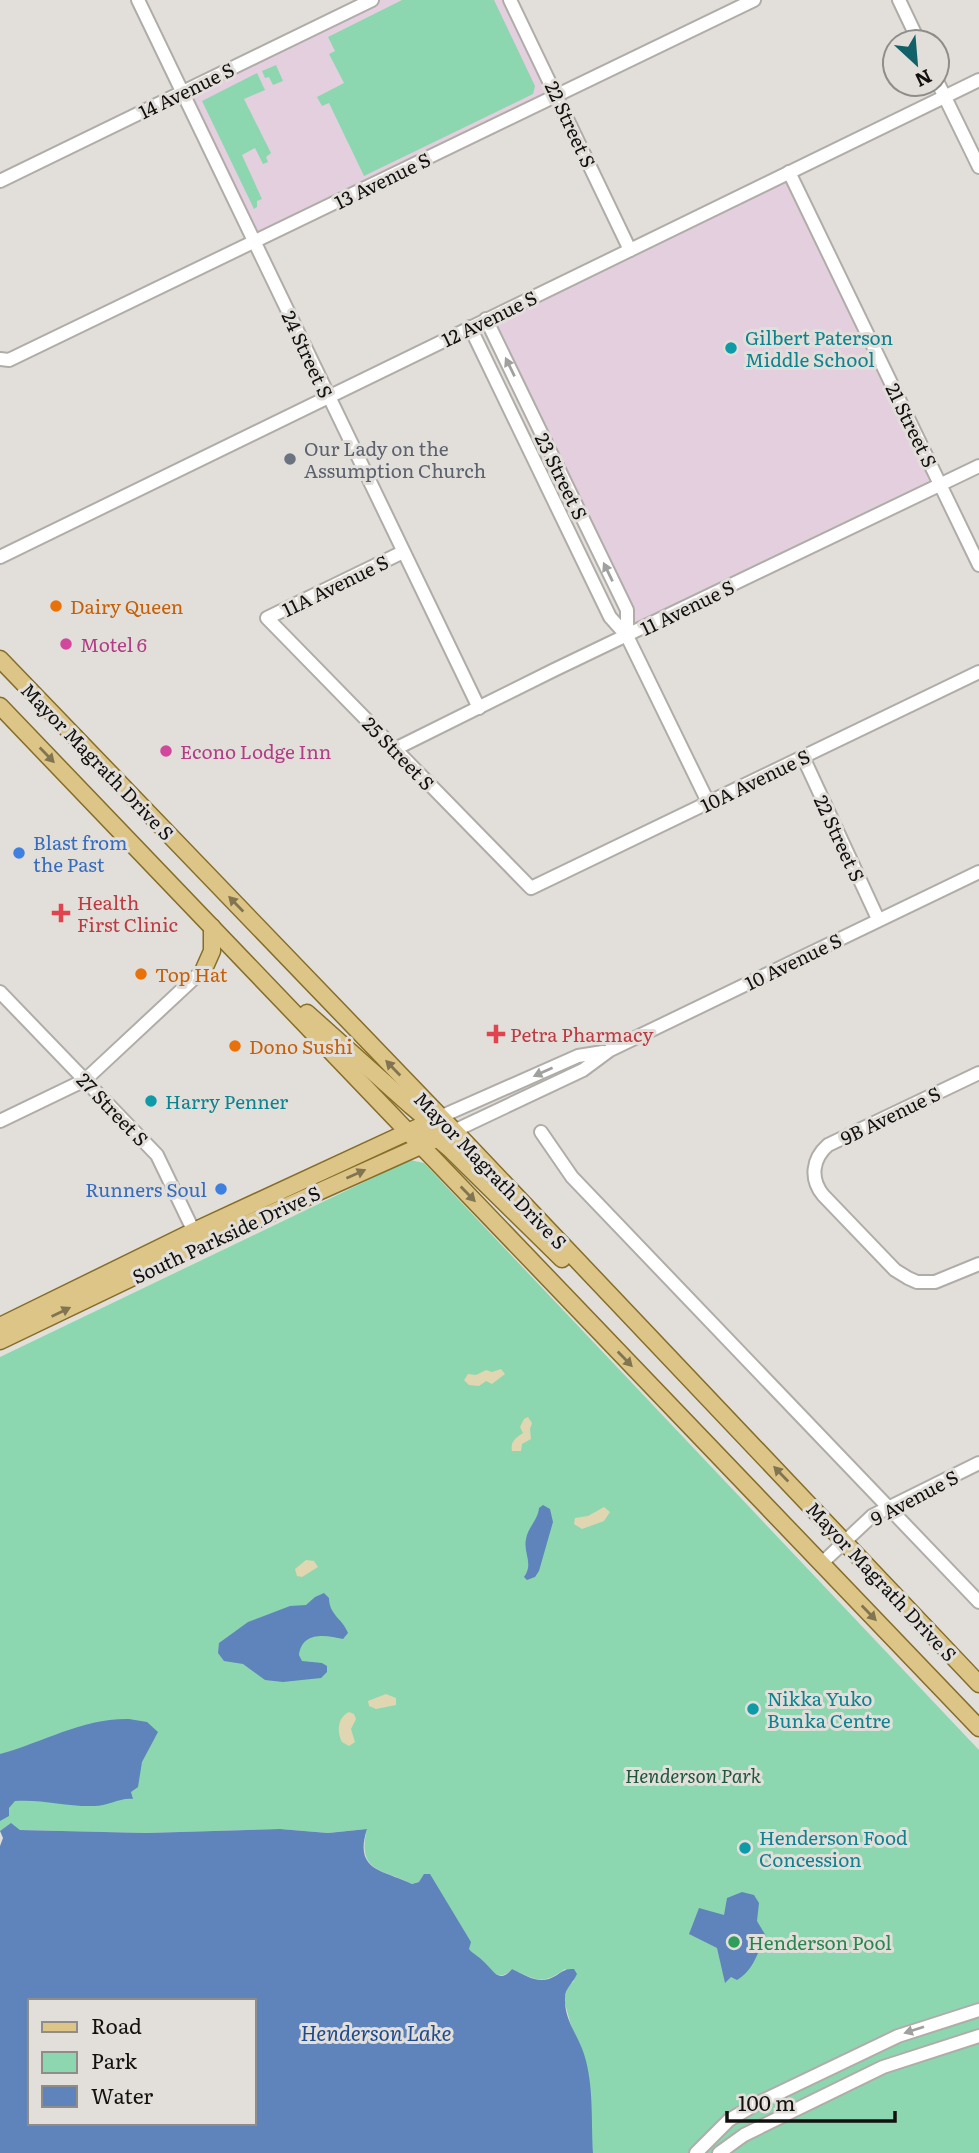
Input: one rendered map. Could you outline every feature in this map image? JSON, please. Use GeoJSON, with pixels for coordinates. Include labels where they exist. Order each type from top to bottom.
{"type":"FeatureCollection","features":[{"type":"Feature","properties":{"kind":"main road","name":"Mayor Magrath Drive S"},"geometry":{"type":"LineString","coordinates":[[0,659],[435,1119],[454,1131],[979,1684]]}},
{"type":"Feature","properties":{"kind":"main road"},"geometry":{"type":"LineString","coordinates":[[0,675],[47,722],[86,748]]}},
{"type":"Feature","properties":{"kind":"main road","name":"Mayor Magrath Drive S"},"geometry":{"type":"LineString","coordinates":[[0,706],[979,1728]]}},
{"type":"Feature","properties":{"kind":"main road"},"geometry":{"type":"LineString","coordinates":[[204,969],[212,951],[212,927]]}},
{"type":"Feature","properties":{"kind":"main road"},"geometry":{"type":"LineString","coordinates":[[204,969],[221,959],[242,960]]}},
{"type":"Feature","properties":{"kind":"main road"},"geometry":{"type":"LineString","coordinates":[[281,1000],[295,1001],[435,1119]]}},
{"type":"Feature","properties":{"kind":"main road","name":"South Parkside Drive S"},"geometry":{"type":"LineString","coordinates":[[0,1341],[197,1238],[435,1119]]}},
{"type":"Feature","properties":{"kind":"main road"},"geometry":{"type":"LineString","coordinates":[[408,1131],[437,1138],[570,1267],[607,1292]]}},
{"type":"Feature","properties":{"kind":"main road","name":"South Parkside Drive S"},"geometry":{"type":"LineString","coordinates":[[0,1326],[197,1238],[454,1131]]}},
{"type":"Feature","properties":{"kind":"street","name":"24 Street S"},"geometry":{"type":"LineString","coordinates":[[138,0],[479,708]]}},
{"type":"Feature","properties":{"kind":"street","name":"14 Avenue S"},"geometry":{"type":"LineString","coordinates":[[0,181],[372,0]]}},
{"type":"Feature","properties":{"kind":"street","name":"22 Street S"},"geometry":{"type":"LineString","coordinates":[[510,0],[629,250]]}},
{"type":"Feature","properties":{"kind":"street","name":"13 Avenue S"},"geometry":{"type":"LineString","coordinates":[[4,360],[754,0]]}},
{"type":"Feature","properties":{"kind":"street"},"geometry":{"type":"LineString","coordinates":[[899,0],[912,28]]}},
{"type":"Feature","properties":{"kind":"street","name":"12 Avenue S"},"geometry":{"type":"LineString","coordinates":[[951,93],[979,80]]}},
{"type":"Feature","properties":{"kind":"street","name":"12 Avenue S"},"geometry":{"type":"LineString","coordinates":[[0,556],[940,98]]}},
{"type":"Feature","properties":{"kind":"street"},"geometry":{"type":"LineString","coordinates":[[945,98],[979,167]]}},
{"type":"Feature","properties":{"kind":"street","name":"21 Street S"},"geometry":{"type":"LineString","coordinates":[[789,172],[979,565]]}},
{"type":"Feature","properties":{"kind":"street","name":"23 Street S"},"geometry":{"type":"LineString","coordinates":[[486,319],[627,610],[626,636]]}},
{"type":"Feature","properties":{"kind":"street","name":"23 Street S"},"geometry":{"type":"LineString","coordinates":[[470,327],[610,617],[626,636],[708,803]]}},
{"type":"Feature","properties":{"kind":"street","name":"11 Avenue S"},"geometry":{"type":"LineString","coordinates":[[395,749],[979,466]]}},
{"type":"Feature","properties":{"kind":"street","name":"11A Avenue S"},"geometry":{"type":"LineString","coordinates":[[267,618],[404,552]]}},
{"type":"Feature","properties":{"kind":"street","name":"25 Street S"},"geometry":{"type":"LineString","coordinates":[[267,618],[531,888]]}},
{"type":"Feature","properties":{"kind":"street","name":"10A Avenue S"},"geometry":{"type":"LineString","coordinates":[[531,888],[979,672]]}},
{"type":"Feature","properties":{"kind":"street","name":"22 Street S"},"geometry":{"type":"LineString","coordinates":[[803,757],[878,919]]}},
{"type":"Feature","properties":{"kind":"street","name":"10 Avenue S"},"geometry":{"type":"LineString","coordinates":[[454,1131],[583,1070],[607,1052],[979,872]]}},
{"type":"Feature","properties":{"kind":"street"},"geometry":{"type":"LineString","coordinates":[[0,1121],[85,1080],[204,969]]}},
{"type":"Feature","properties":{"kind":"street","name":"27 Street S"},"geometry":{"type":"LineString","coordinates":[[0,992],[157,1155],[197,1238]]}},
{"type":"Feature","properties":{"kind":"street","name":"10 Avenue S"},"geometry":{"type":"LineString","coordinates":[[435,1119],[578,1056],[607,1052]]}},
{"type":"Feature","properties":{"kind":"street","name":"9B Avenue S"},"geometry":{"type":"LineString","coordinates":[[979,1073],[828,1145],[821,1151],[814,1170],[817,1187],[899,1274],[917,1282],[941,1281],[979,1264]]}},
{"type":"Feature","properties":{"kind":"street"},"geometry":{"type":"LineString","coordinates":[[541,1132],[572,1177],[979,1602]]}},
{"type":"Feature","properties":{"kind":"street","name":"9 Avenue S"},"geometry":{"type":"LineString","coordinates":[[822,1563],[872,1516],[979,1463]]}},
{"type":"Feature","properties":{"kind":"street"},"geometry":{"type":"LineString","coordinates":[[696,2153],[729,2120],[758,2103],[898,2036],[979,2010]]}},
{"type":"Feature","properties":{"kind":"street"},"geometry":{"type":"LineString","coordinates":[[719,2153],[744,2135],[883,2067],[979,2036]]}},
{"type":"Feature","properties":{"kind":"shaded area"},"geometry":{"type":"Polygon","coordinates":[[[372,0],[510,0],[558,96],[254,241],[182,92],[372,0]]]}},
{"type":"Feature","properties":{"kind":"shaded area"},"geometry":{"type":"Polygon","coordinates":[[[789,172],[941,485],[627,636],[627,610],[486,319],[789,172]]]}},
{"type":"Feature","properties":{"kind":"green space"},"geometry":{"type":"Polygon","coordinates":[[[402,0],[494,0],[535,86],[533,94],[364,176],[329,103],[322,106],[317,97],[344,83],[329,54],[335,51],[328,37],[402,0]]]}},
{"type":"Feature","properties":{"kind":"green space"},"geometry":{"type":"Polygon","coordinates":[[[276,65],[283,81],[273,85],[262,71],[276,65]]]}},
{"type":"Feature","properties":{"kind":"green space"},"geometry":{"type":"Polygon","coordinates":[[[257,73],[265,90],[244,99],[271,153],[266,157],[268,162],[263,164],[255,148],[242,155],[262,199],[257,201],[257,207],[254,209],[202,101],[257,73]]]}},
{"type":"Feature","properties":{"kind":"green space","name":"Henderson Park"},"geometry":{"type":"Polygon","coordinates":[[[410,1160],[424,1163],[979,1750],[979,2153],[593,2153],[572,2029],[564,2000],[568,1986],[574,1981],[565,1969],[550,1978],[539,1980],[512,1969],[506,1974],[496,1974],[471,1953],[419,1882],[412,1884],[382,1872],[369,1862],[365,1854],[367,1829],[328,1833],[280,1829],[146,1833],[20,1830],[11,1824],[0,1831],[0,1357],[410,1160]]]}},
{"type":"Feature","properties":{"kind":"sand"},"geometry":{"type":"Polygon","coordinates":[[[501,1369],[505,1374],[492,1384],[486,1381],[479,1386],[469,1385],[464,1380],[468,1374],[476,1375],[486,1370],[492,1372],[501,1369]]]}},
{"type":"Feature","properties":{"kind":"sand"},"geometry":{"type":"Polygon","coordinates":[[[528,1417],[532,1423],[531,1439],[522,1444],[521,1451],[512,1451],[513,1442],[523,1433],[520,1427],[528,1417]]]}},
{"type":"Feature","properties":{"kind":"sand"},"geometry":{"type":"Polygon","coordinates":[[[604,1507],[610,1512],[604,1521],[582,1529],[574,1524],[575,1518],[588,1516],[604,1507]]]}},
{"type":"Feature","properties":{"kind":"sand"},"geometry":{"type":"Polygon","coordinates":[[[306,1560],[314,1561],[318,1567],[302,1577],[297,1576],[295,1569],[306,1560]]]}},
{"type":"Feature","properties":{"kind":"sand"},"geometry":{"type":"Polygon","coordinates":[[[386,1694],[396,1698],[396,1705],[376,1709],[369,1706],[368,1701],[386,1694]]]}},
{"type":"Feature","properties":{"kind":"sand"},"geometry":{"type":"Polygon","coordinates":[[[349,1712],[354,1714],[356,1719],[351,1729],[355,1742],[349,1746],[342,1742],[339,1730],[340,1721],[349,1712]]]}},
{"type":"Feature","properties":{"kind":"water"},"geometry":{"type":"Polygon","coordinates":[[[543,1505],[550,1509],[553,1522],[539,1571],[535,1577],[527,1580],[524,1577],[528,1567],[526,1539],[539,1508],[543,1505]]]}},
{"type":"Feature","properties":{"kind":"water"},"geometry":{"type":"Polygon","coordinates":[[[324,1593],[348,1633],[343,1639],[316,1636],[301,1647],[299,1655],[302,1661],[327,1666],[327,1672],[321,1678],[283,1682],[265,1680],[243,1664],[224,1661],[218,1653],[219,1643],[248,1622],[290,1606],[306,1605],[324,1593]]]}},
{"type":"Feature","properties":{"kind":"water"},"geometry":{"type":"Polygon","coordinates":[[[129,1719],[147,1722],[158,1732],[142,1762],[138,1787],[131,1792],[133,1799],[94,1806],[15,1801],[9,1808],[9,1816],[0,1821],[0,1754],[80,1726],[129,1719]]]}},
{"type":"Feature","properties":{"kind":"water","name":"Henderson Lake"},"geometry":{"type":"Polygon","coordinates":[[[11,1823],[20,1830],[146,1833],[280,1829],[328,1833],[367,1829],[364,1854],[368,1862],[382,1872],[412,1884],[419,1882],[424,1874],[430,1874],[471,1942],[469,1949],[496,1974],[503,1976],[512,1969],[534,1979],[545,1980],[565,1970],[574,1969],[577,1974],[566,1991],[565,2006],[587,2066],[591,2091],[593,2153],[0,2153],[0,1846],[3,1838],[0,1831],[11,1823]]]}},
{"type":"Feature","properties":{"kind":"water","name":"Henderson Pool"},"geometry":{"type":"Polygon","coordinates":[[[742,1892],[754,1895],[759,1903],[757,1921],[766,1936],[743,1976],[737,1980],[731,1977],[725,1983],[717,1948],[689,1934],[699,1908],[724,1915],[727,1898],[742,1892]]]}},
{"type":"Feature","properties":{"kind":"place","name":"Gilbert Paterson Middle School"},"geometry":{"type":"Point","coordinates":[731,348]}},
{"type":"Feature","properties":{"kind":"place","name":"Our Lady on the Assumption Church"},"geometry":{"type":"Point","coordinates":[290,459]}},
{"type":"Feature","properties":{"kind":"place","name":"Dairy Queen"},"geometry":{"type":"Point","coordinates":[56,606]}},
{"type":"Feature","properties":{"kind":"place","name":"Motel 6"},"geometry":{"type":"Point","coordinates":[66,644]}},
{"type":"Feature","properties":{"kind":"place","name":"Econo Lodge Inn"},"geometry":{"type":"Point","coordinates":[166,751]}},
{"type":"Feature","properties":{"kind":"place","name":"Blast from the Past"},"geometry":{"type":"Point","coordinates":[19,853]}},
{"type":"Feature","properties":{"kind":"place","name":"Health First Clinic"},"geometry":{"type":"Point","coordinates":[61,913]}},
{"type":"Feature","properties":{"kind":"place","name":"Top Hat"},"geometry":{"type":"Point","coordinates":[141,974]}},
{"type":"Feature","properties":{"kind":"place","name":"Petra Pharmacy"},"geometry":{"type":"Point","coordinates":[496,1034]}},
{"type":"Feature","properties":{"kind":"place","name":"Dono Sushi"},"geometry":{"type":"Point","coordinates":[235,1046]}},
{"type":"Feature","properties":{"kind":"place","name":"Harry Penner"},"geometry":{"type":"Point","coordinates":[151,1101]}},
{"type":"Feature","properties":{"kind":"place","name":"Runners Soul"},"geometry":{"type":"Point","coordinates":[221,1189]}},
{"type":"Feature","properties":{"kind":"place","name":"Nikka Yuko Bunka Centre"},"geometry":{"type":"Point","coordinates":[753,1709]}},
{"type":"Feature","properties":{"kind":"place","name":"Henderson Food Concession"},"geometry":{"type":"Point","coordinates":[745,1848]}},
{"type":"Feature","properties":{"kind":"place","name":"Henderson Pool"},"geometry":{"type":"Point","coordinates":[734,1942]}}]}
